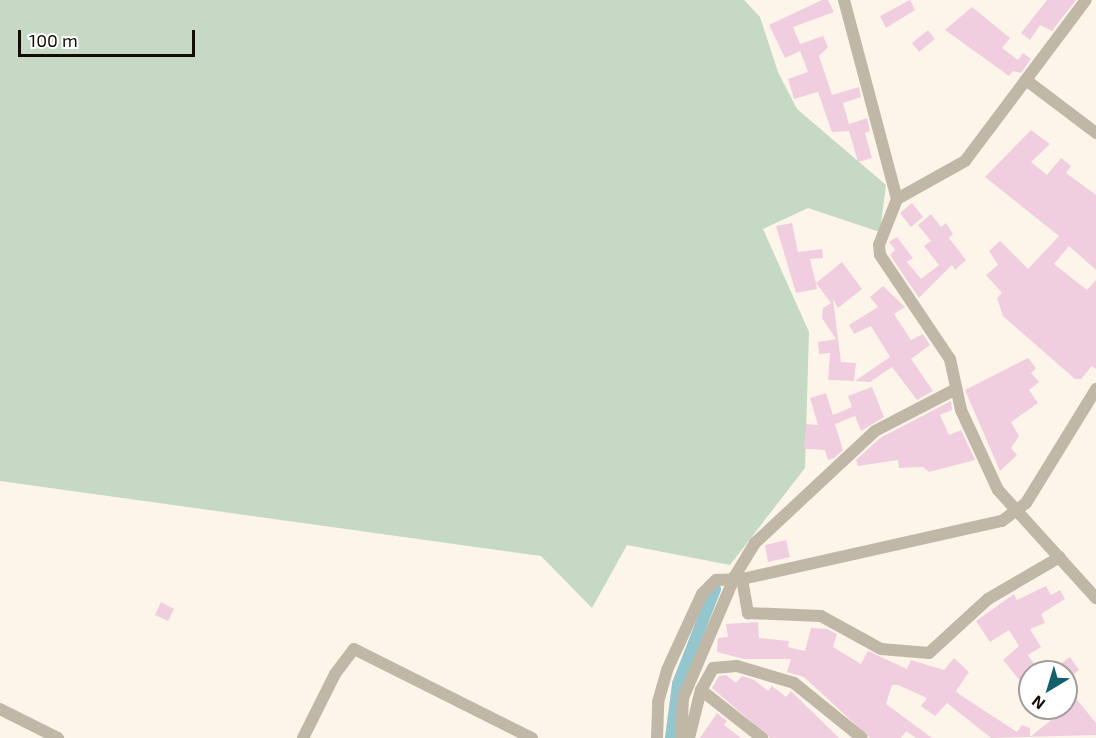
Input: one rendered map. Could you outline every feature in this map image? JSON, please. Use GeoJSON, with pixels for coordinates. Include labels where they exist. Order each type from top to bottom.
{"type":"FeatureCollection","features":[{"type":"Feature","properties":{"kind":"street"},"geometry":{"type":"LineString","coordinates":[[844,0],[897,199],[879,245],[880,255],[950,359],[956,389],[987,468],[1019,512],[1096,598]]}},
{"type":"Feature","properties":{"kind":"street"},"geometry":{"type":"LineString","coordinates":[[897,199],[965,161],[1086,0]]}},
{"type":"Feature","properties":{"kind":"street"},"geometry":{"type":"LineString","coordinates":[[1026,80],[1096,133]]}},
{"type":"Feature","properties":{"kind":"street"},"geometry":{"type":"LineString","coordinates":[[681,738],[683,698],[755,543],[875,431],[956,389]]}},
{"type":"Feature","properties":{"kind":"street"},"geometry":{"type":"LineString","coordinates":[[657,738],[658,702],[667,670],[702,594],[716,580],[1002,520],[1019,512],[1094,395]]}},
{"type":"Feature","properties":{"kind":"street"},"geometry":{"type":"LineString","coordinates":[[739,577],[748,613],[821,616],[881,648],[929,653],[988,599],[1060,557]]}},
{"type":"Feature","properties":{"kind":"street"},"geometry":{"type":"LineString","coordinates":[[303,738],[335,674],[354,649],[532,738]]}},
{"type":"Feature","properties":{"kind":"street"},"geometry":{"type":"LineString","coordinates":[[689,738],[701,690],[713,668],[736,666],[794,683],[862,738]]}},
{"type":"Feature","properties":{"kind":"street"},"geometry":{"type":"LineString","coordinates":[[701,690],[762,738]]}},
{"type":"Feature","properties":{"kind":"street"},"geometry":{"type":"LineString","coordinates":[[0,709],[58,738]]}},
{"type":"Feature","properties":{"kind":"green space"},"geometry":{"type":"Polygon","coordinates":[[[0,0],[744,0],[760,17],[778,72],[797,109],[886,185],[880,232],[808,208],[763,229],[809,332],[805,468],[730,565],[627,545],[592,608],[541,556],[0,481],[0,0]]]}},
{"type":"Feature","properties":{"kind":"building"},"geometry":{"type":"Polygon","coordinates":[[[822,0],[828,0],[834,12],[793,27],[800,44],[823,36],[828,47],[819,56],[832,95],[859,87],[861,97],[843,103],[849,124],[867,118],[870,131],[865,133],[872,158],[858,162],[849,131],[832,132],[818,92],[794,99],[788,79],[808,72],[800,51],[785,58],[769,25],[822,0]]]}},
{"type":"Feature","properties":{"kind":"building"},"geometry":{"type":"Polygon","coordinates":[[[910,0],[915,10],[886,28],[880,16],[910,0]]]}},
{"type":"Feature","properties":{"kind":"building"},"geometry":{"type":"Polygon","coordinates":[[[1047,0],[1076,0],[1052,31],[1040,25],[1030,40],[1021,33],[1047,0]]]}},
{"type":"Feature","properties":{"kind":"building"},"geometry":{"type":"Polygon","coordinates":[[[972,7],[1010,38],[1002,48],[1018,60],[1023,53],[1031,59],[1021,73],[1013,71],[1009,76],[945,30],[972,7]]]}},
{"type":"Feature","properties":{"kind":"building"},"geometry":{"type":"Polygon","coordinates":[[[928,30],[935,39],[919,52],[912,43],[928,30]]]}},
{"type":"Feature","properties":{"kind":"building"},"geometry":{"type":"Polygon","coordinates":[[[1031,130],[1050,144],[1031,162],[1047,175],[1061,158],[1071,166],[1066,173],[1096,195],[1096,270],[1069,246],[1054,264],[1087,290],[1096,280],[1096,369],[1092,366],[1081,379],[1075,379],[1003,316],[997,298],[1002,293],[986,275],[998,265],[989,251],[1000,241],[1028,269],[1059,236],[985,177],[1031,130]]]}},
{"type":"Feature","properties":{"kind":"building"},"geometry":{"type":"Polygon","coordinates":[[[912,203],[923,217],[911,227],[900,213],[912,203]]]}},
{"type":"Feature","properties":{"kind":"building"},"geometry":{"type":"Polygon","coordinates":[[[931,214],[941,227],[946,223],[953,234],[949,238],[966,260],[955,270],[952,265],[919,298],[890,255],[895,250],[889,242],[897,237],[913,258],[907,262],[921,279],[939,265],[924,246],[931,241],[918,225],[931,214]]]}},
{"type":"Feature","properties":{"kind":"building"},"geometry":{"type":"Polygon","coordinates":[[[792,223],[798,252],[822,249],[823,258],[810,259],[817,289],[796,293],[776,226],[792,223]]]}},
{"type":"Feature","properties":{"kind":"building"},"geometry":{"type":"Polygon","coordinates":[[[842,262],[862,289],[838,308],[833,299],[841,362],[856,363],[854,381],[828,380],[830,353],[819,354],[818,342],[836,339],[822,318],[823,308],[831,303],[816,283],[842,262]]]}},
{"type":"Feature","properties":{"kind":"building"},"geometry":{"type":"Polygon","coordinates":[[[883,286],[905,307],[894,314],[911,340],[923,334],[930,345],[911,359],[933,391],[917,400],[892,367],[870,382],[855,381],[890,357],[871,326],[854,334],[849,325],[878,307],[870,297],[883,286]]]}},
{"type":"Feature","properties":{"kind":"building"},"geometry":{"type":"Polygon","coordinates":[[[1028,358],[1036,368],[1031,373],[1039,382],[1029,390],[1038,403],[1011,422],[1019,436],[1011,448],[1017,455],[1000,471],[965,390],[1028,358]]]}},
{"type":"Feature","properties":{"kind":"building"},"geometry":{"type":"Polygon","coordinates":[[[872,387],[884,417],[861,431],[855,416],[835,424],[843,450],[834,458],[828,460],[825,450],[804,449],[806,424],[818,425],[810,398],[826,393],[833,415],[852,407],[848,396],[872,387]]]}},
{"type":"Feature","properties":{"kind":"building"},"geometry":{"type":"Polygon","coordinates":[[[951,401],[952,410],[940,415],[949,435],[961,430],[975,460],[929,472],[923,467],[899,468],[898,460],[858,466],[856,460],[880,438],[951,401]]]}},
{"type":"Feature","properties":{"kind":"building"},"geometry":{"type":"Polygon","coordinates":[[[786,540],[790,557],[768,562],[765,545],[786,540]]]}},
{"type":"Feature","properties":{"kind":"building"},"geometry":{"type":"Polygon","coordinates":[[[1046,586],[1051,595],[1060,590],[1065,599],[1041,614],[1045,623],[1030,629],[1041,647],[1028,655],[1032,660],[1018,660],[1018,678],[1003,660],[1019,646],[1009,630],[990,642],[976,621],[1014,594],[1017,600],[1046,586]]]}},
{"type":"Feature","properties":{"kind":"building"},"geometry":{"type":"Polygon","coordinates":[[[161,602],[174,609],[168,621],[155,615],[161,602]]]}},
{"type":"Feature","properties":{"kind":"building"},"geometry":{"type":"Polygon","coordinates":[[[758,622],[759,638],[789,641],[788,647],[805,651],[811,628],[827,629],[837,634],[833,647],[861,664],[868,651],[907,669],[911,660],[944,670],[954,658],[969,672],[956,691],[1017,732],[1022,725],[1030,728],[1030,737],[991,738],[947,703],[935,716],[921,706],[927,698],[898,685],[892,685],[886,704],[932,738],[916,738],[906,731],[901,738],[870,738],[804,677],[787,672],[791,659],[744,659],[717,652],[718,638],[728,637],[726,624],[758,622]]]}},
{"type":"Feature","properties":{"kind":"building"},"geometry":{"type":"Polygon","coordinates":[[[726,675],[736,683],[742,676],[754,680],[768,691],[772,686],[786,697],[791,691],[839,738],[770,738],[712,688],[719,676],[726,675]]]}},
{"type":"Feature","properties":{"kind":"building"},"geometry":{"type":"Polygon","coordinates":[[[1078,701],[1096,723],[1096,735],[1030,737],[1051,720],[1078,720],[1078,701]]]}},
{"type":"Feature","properties":{"kind":"building"},"geometry":{"type":"Polygon","coordinates":[[[717,713],[727,721],[724,725],[741,738],[700,738],[717,713]]]}},
{"type":"Feature","properties":{"kind":"waterway"},"geometry":{"type":"LineString","coordinates":[[671,738],[678,684],[715,589]]}}]}
